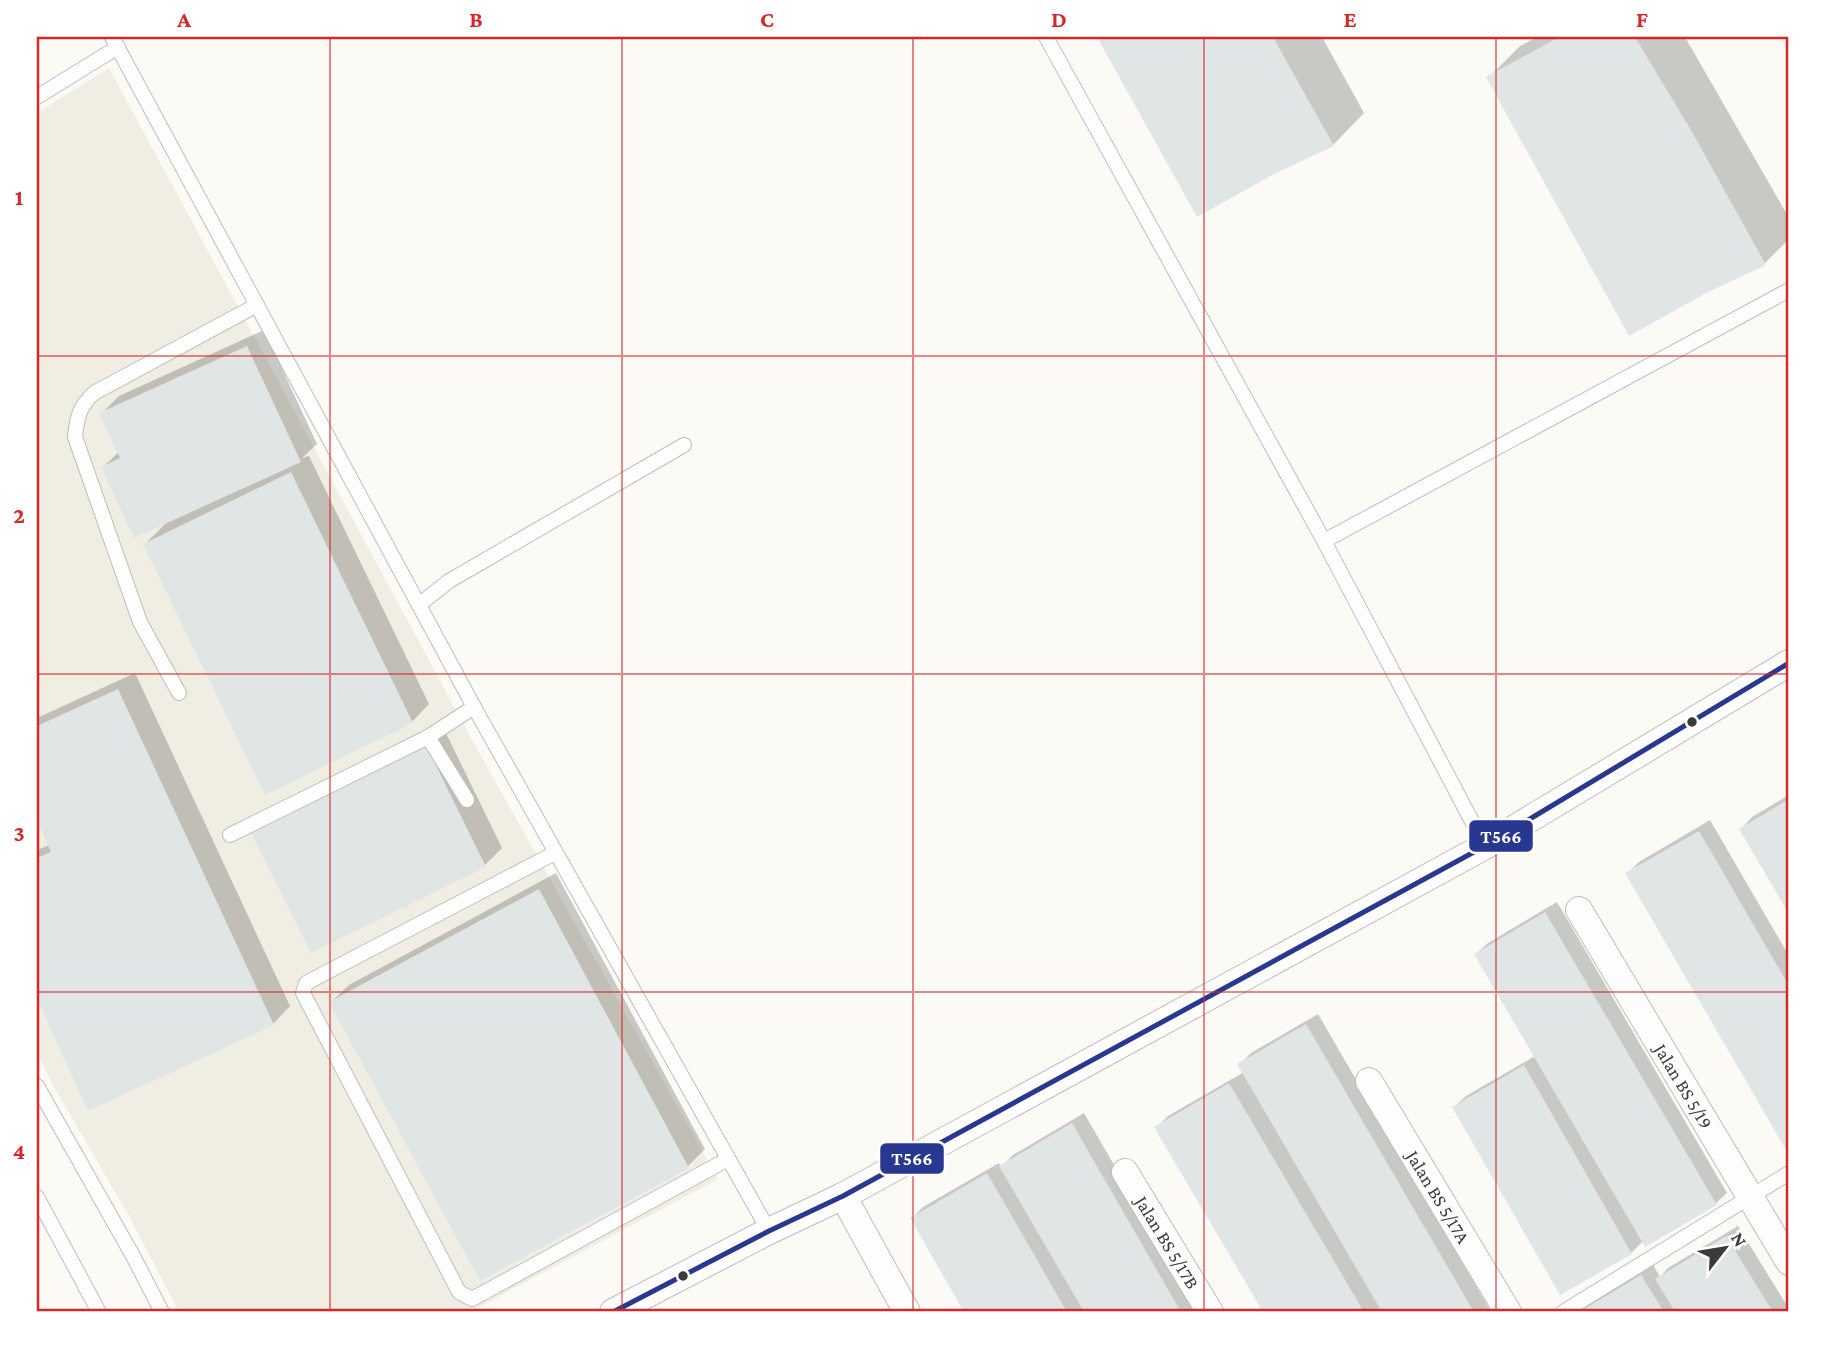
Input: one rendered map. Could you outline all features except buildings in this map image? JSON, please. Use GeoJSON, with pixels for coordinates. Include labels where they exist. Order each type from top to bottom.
{"type":"FeatureCollection","features":[{"type":"Feature","properties":{"kind":"street"},"geometry":{"type":"LineString","coordinates":[[613,1312],[843,1196],[1485,846],[1789,663]]}},
{"type":"Feature","properties":{"kind":"street","name":"Jalan BS 5/19"},"geometry":{"type":"LineString","coordinates":[[1579,910],[1789,1262]]}},
{"type":"Feature","properties":{"kind":"street","name":"Jalan BS 5/17A"},"geometry":{"type":"LineString","coordinates":[[1369,1081],[1508,1312]]}},
{"type":"Feature","properties":{"kind":"street","name":"Jalan BS 5/17B"},"geometry":{"type":"LineString","coordinates":[[1125,1172],[1210,1312]]}},
{"type":"Feature","properties":{"kind":"street"},"geometry":{"type":"LineString","coordinates":[[843,1196],[908,1312]]}},
{"type":"Feature","properties":{"kind":"lane"},"geometry":{"type":"LineString","coordinates":[[1046,37],[1324,541],[1485,846]]}},
{"type":"Feature","properties":{"kind":"lane"},"geometry":{"type":"LineString","coordinates":[[37,97],[115,42],[474,707],[769,1231]]}},
{"type":"Feature","properties":{"kind":"lane"},"geometry":{"type":"LineString","coordinates":[[1324,541],[1789,290]]}},
{"type":"Feature","properties":{"kind":"lane"},"geometry":{"type":"LineString","coordinates":[[179,693],[140,622],[75,437],[77,415],[94,393],[257,305]]}},
{"type":"Feature","properties":{"kind":"lane"},"geometry":{"type":"LineString","coordinates":[[419,605],[449,581],[684,445]]}},
{"type":"Feature","properties":{"kind":"lane"},"geometry":{"type":"LineString","coordinates":[[230,835],[428,737],[474,707]]}},
{"type":"Feature","properties":{"kind":"lane"},"geometry":{"type":"LineString","coordinates":[[428,737],[467,800]]}},
{"type":"Feature","properties":{"kind":"lane"},"geometry":{"type":"LineString","coordinates":[[555,853],[306,983],[303,993],[459,1292],[472,1298],[728,1159]]}},
{"type":"Feature","properties":{"kind":"lane"},"geometry":{"type":"LineString","coordinates":[[37,1086],[162,1312]]}},
{"type":"Feature","properties":{"kind":"lane"},"geometry":{"type":"LineString","coordinates":[[1563,1312],[1789,1173]]}},
{"type":"Feature","properties":{"kind":"lane"},"geometry":{"type":"LineString","coordinates":[[37,1197],[99,1312]]}},
{"type":"Feature","properties":{"kind":"shaded area"},"geometry":{"type":"Polygon","coordinates":[[[109,68],[471,738],[718,1179],[470,1312],[179,1312],[129,1216],[50,1080],[37,1052],[37,113],[109,68]]]}},
{"type":"Feature","properties":{"kind":"transit line","name":"T566"},"geometry":{"type":"LineString","coordinates":[[613,1312],[843,1196],[1485,846],[1789,663]]}}]}
